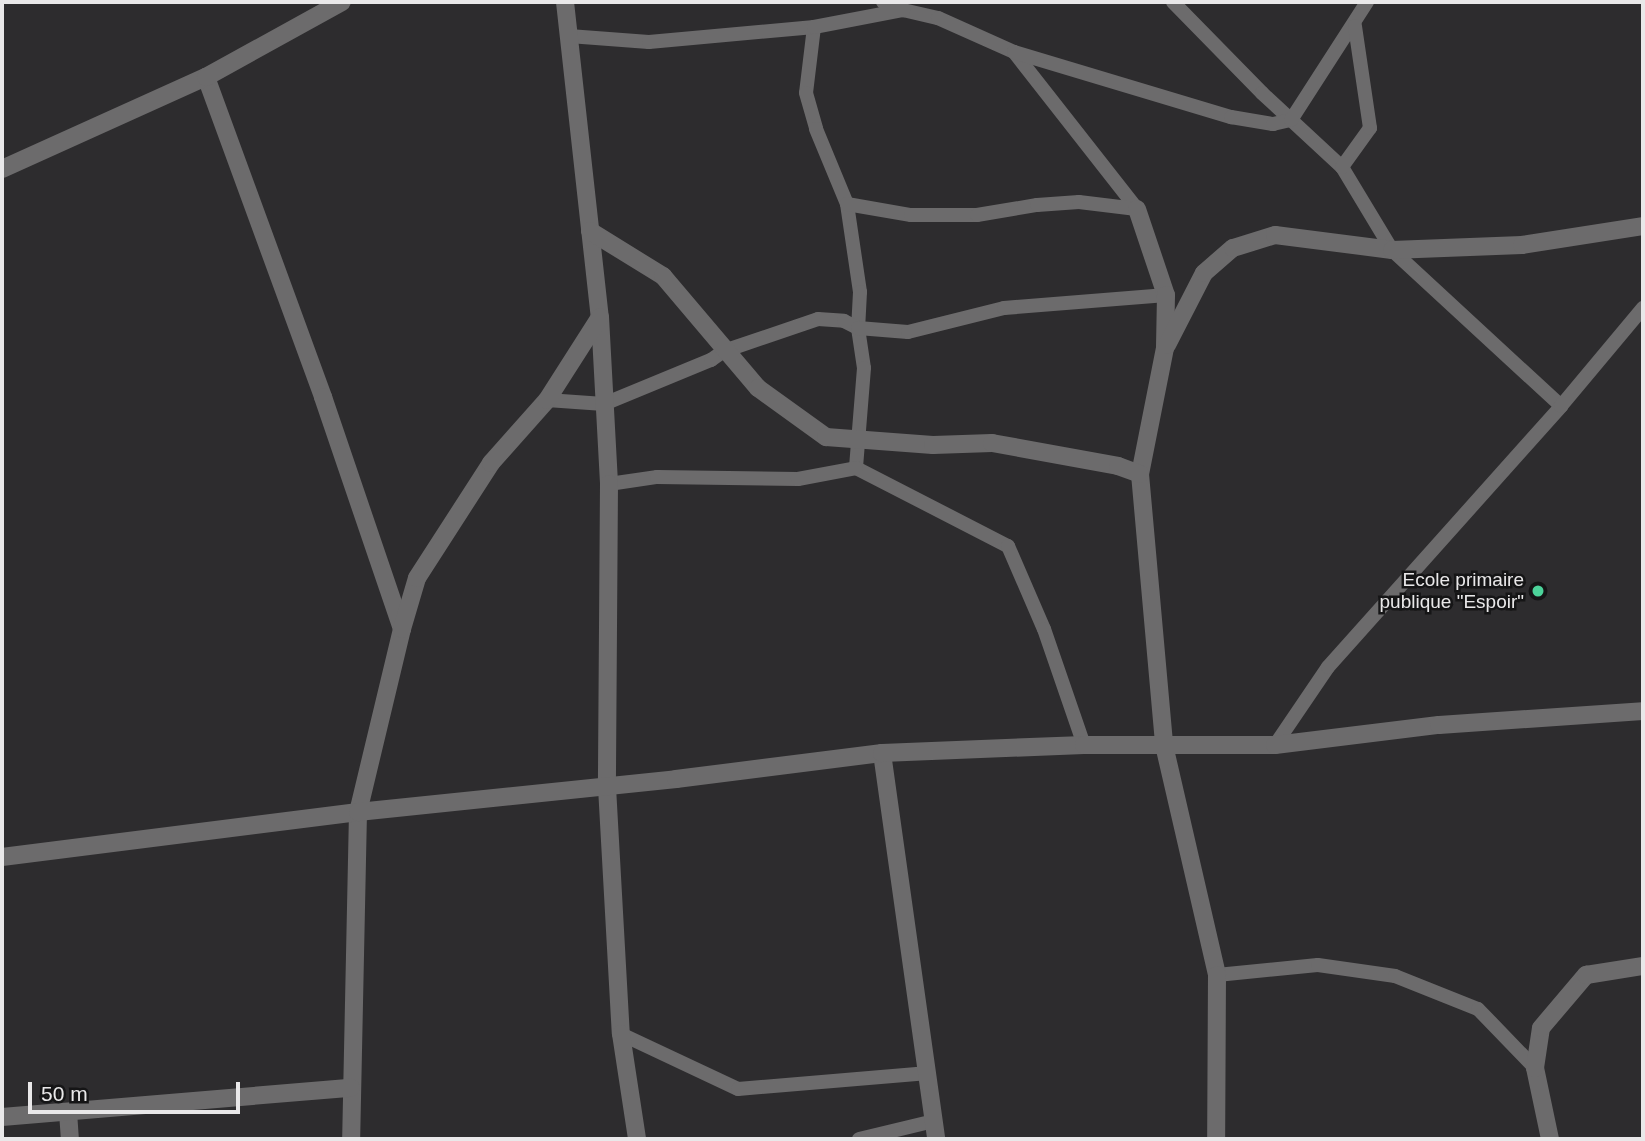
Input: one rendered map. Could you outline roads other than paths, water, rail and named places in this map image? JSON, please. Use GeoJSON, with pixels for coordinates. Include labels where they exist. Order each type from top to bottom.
{"type":"FeatureCollection","features":[{"type":"Feature","properties":{"kind":"street"},"geometry":{"type":"LineString","coordinates":[[2,169],[206,77],[342,2]]}},
{"type":"Feature","properties":{"kind":"street"},"geometry":{"type":"LineString","coordinates":[[565,2],[600,317],[609,484],[607,787],[621,1034],[638,1139]]}},
{"type":"Feature","properties":{"kind":"street"},"geometry":{"type":"LineString","coordinates":[[206,77],[323,397],[402,629]]}},
{"type":"Feature","properties":{"kind":"street"},"geometry":{"type":"LineString","coordinates":[[1137,209],[1166,295],[1165,348],[1140,474],[1164,745],[1217,975],[1216,1139]]}},
{"type":"Feature","properties":{"kind":"street"},"geometry":{"type":"LineString","coordinates":[[1165,348],[1204,272],[1233,248],[1275,235],[1392,250],[1522,245],[1643,226]]}},
{"type":"Feature","properties":{"kind":"street"},"geometry":{"type":"LineString","coordinates":[[590,231],[663,276],[758,388],[826,437],[933,445],[992,443],[1118,466],[1140,474]]}},
{"type":"Feature","properties":{"kind":"street"},"geometry":{"type":"LineString","coordinates":[[351,1139],[358,813],[402,629],[417,578],[491,463],[547,400],[600,317]]}},
{"type":"Feature","properties":{"kind":"street"},"geometry":{"type":"LineString","coordinates":[[2,857],[882,753],[1084,745],[1275,745],[1439,725],[1643,711]]}},
{"type":"Feature","properties":{"kind":"street"},"geometry":{"type":"LineString","coordinates":[[882,753],[935,1130]]}},
{"type":"Feature","properties":{"kind":"street"},"geometry":{"type":"LineString","coordinates":[[1550,1139],[1535,1068],[1541,1028],[1586,975],[1643,967]]}},
{"type":"Feature","properties":{"kind":"street"},"geometry":{"type":"LineString","coordinates":[[2,1117],[351,1087]]}},
{"type":"Feature","properties":{"kind":"street"},"geometry":{"type":"LineString","coordinates":[[68,1112],[71,1139]]}},
{"type":"Feature","properties":{"kind":"lane"},"geometry":{"type":"LineString","coordinates":[[883,2],[938,18],[1014,52],[1231,117],[1273,124],[1291,120],[1367,2]]}},
{"type":"Feature","properties":{"kind":"lane"},"geometry":{"type":"LineString","coordinates":[[1174,3],[1342,167],[1392,250],[1561,406]]}},
{"type":"Feature","properties":{"kind":"lane"},"geometry":{"type":"LineString","coordinates":[[569,36],[649,42],[814,27],[903,10]]}},
{"type":"Feature","properties":{"kind":"lane"},"geometry":{"type":"LineString","coordinates":[[1342,167],[1370,128],[1354,26]]}},
{"type":"Feature","properties":{"kind":"lane"},"geometry":{"type":"LineString","coordinates":[[814,27],[806,93],[816,129],[847,204],[860,292],[858,328],[864,369],[856,468]]}},
{"type":"Feature","properties":{"kind":"lane"},"geometry":{"type":"LineString","coordinates":[[1014,52],[1137,209]]}},
{"type":"Feature","properties":{"kind":"lane"},"geometry":{"type":"LineString","coordinates":[[847,204],[911,215],[977,215],[1037,205],[1079,202],[1137,209]]}},
{"type":"Feature","properties":{"kind":"lane"},"geometry":{"type":"LineString","coordinates":[[547,400],[604,404],[711,360],[724,351],[818,319],[844,321],[858,328],[908,332],[1004,308],[1166,295]]}},
{"type":"Feature","properties":{"kind":"lane"},"geometry":{"type":"LineString","coordinates":[[1275,745],[1328,667],[1561,406],[1643,308]]}},
{"type":"Feature","properties":{"kind":"lane"},"geometry":{"type":"LineString","coordinates":[[609,484],[657,477],[798,479],[856,468],[1008,546],[1044,629],[1084,745]]}},
{"type":"Feature","properties":{"kind":"lane"},"geometry":{"type":"LineString","coordinates":[[1217,975],[1318,965],[1395,976],[1478,1009],[1535,1068]]}},
{"type":"Feature","properties":{"kind":"lane"},"geometry":{"type":"LineString","coordinates":[[621,1034],[738,1089],[928,1073]]}},
{"type":"Feature","properties":{"kind":"lane"},"geometry":{"type":"LineString","coordinates":[[859,1139],[935,1130]]}},
{"type":"Feature","properties":{"kind":"place","name":"Ecole primaire publique \"Espoir\""},"geometry":{"type":"Point","coordinates":[1538,591]}}]}
